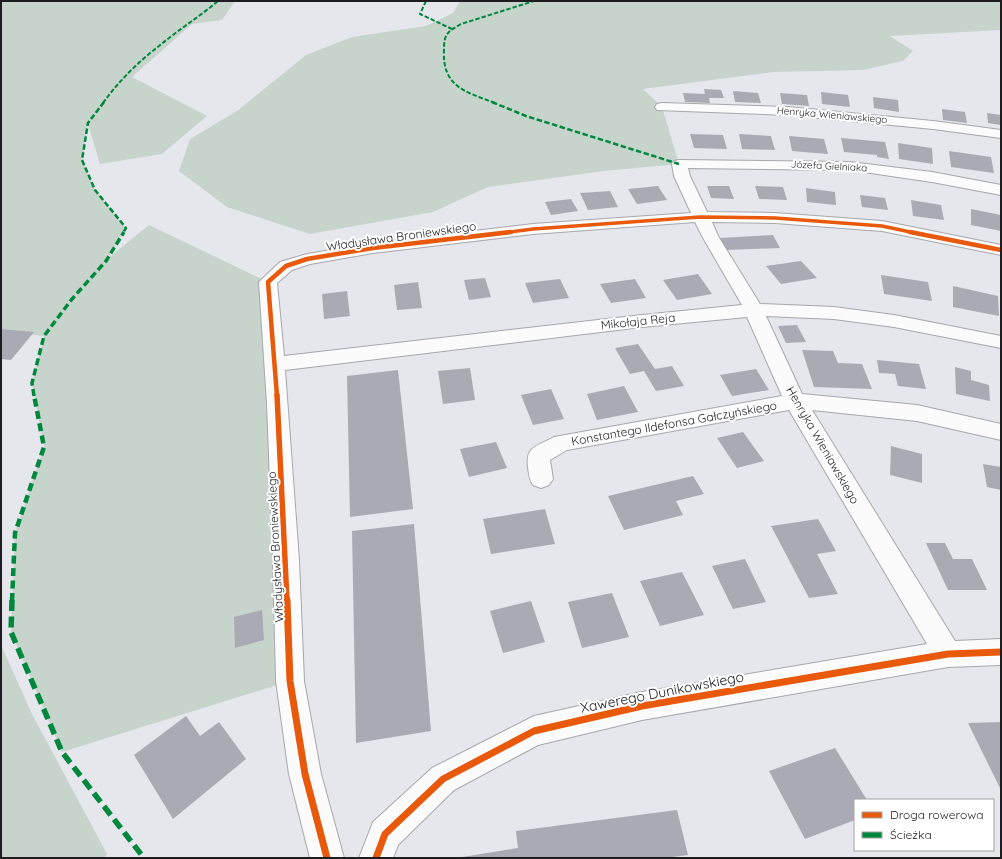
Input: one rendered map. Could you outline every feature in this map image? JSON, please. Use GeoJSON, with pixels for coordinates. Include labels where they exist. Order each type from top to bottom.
{"type":"FeatureCollection","features":[{"type":"Feature","properties":{"kind":"street","name":"Henryka Wieniawskiego"},"geometry":{"type":"LineString","coordinates":[[662,107],[788,111],[925,124],[1001,134]]}},
{"type":"Feature","properties":{"kind":"street","name":"Henryka Wieniawskiego"},"geometry":{"type":"LineString","coordinates":[[679,164],[682,176],[700,216],[710,236],[754,310],[795,401],[948,654]]}},
{"type":"Feature","properties":{"kind":"street","name":"Józefa Gielniaka"},"geometry":{"type":"LineString","coordinates":[[679,164],[782,164],[850,166],[932,177],[1001,190]]}},
{"type":"Feature","properties":{"kind":"street","name":"Władysława Broniewskiego"},"geometry":{"type":"LineString","coordinates":[[327,858],[305,774],[290,681],[286,560],[268,282],[286,266],[307,259],[373,248],[533,229],[700,216],[775,218],[882,226],[1001,250]]}},
{"type":"Feature","properties":{"kind":"street","name":"Mikołaja Reja"},"geometry":{"type":"LineString","coordinates":[[274,364],[642,321],[754,310],[834,312],[894,321],[1001,342]]}},
{"type":"Feature","properties":{"kind":"street","name":"Konstantego Ildefonsa Gałczyńskiego"},"geometry":{"type":"LineString","coordinates":[[541,479],[538,456],[562,443],[795,401],[917,413],[1001,432]]}},
{"type":"Feature","properties":{"kind":"street","name":"Xawerego Dunikowskiego"},"geometry":{"type":"LineString","coordinates":[[376,858],[385,834],[443,779],[534,730],[642,706],[948,654],[1001,652]]}},
{"type":"Feature","properties":{"kind":"shaded area"},"geometry":{"type":"Polygon","coordinates":[[[1,1],[235,1],[222,20],[192,24],[132,77],[207,116],[162,154],[100,164],[88,124],[82,160],[95,190],[126,228],[107,259],[149,225],[268,282],[290,681],[62,752],[11,632],[15,533],[44,447],[32,383],[44,336],[1,331],[1,1]]]}},
{"type":"Feature","properties":{"kind":"shaded area"},"geometry":{"type":"Polygon","coordinates":[[[460,1],[1001,1],[1001,30],[890,36],[913,51],[903,61],[863,70],[774,72],[643,89],[662,107],[679,164],[604,171],[488,187],[433,212],[310,234],[227,207],[179,171],[190,139],[237,111],[306,55],[352,37],[426,26],[453,13],[460,1]]]}},
{"type":"Feature","properties":{"kind":"shaded area"},"geometry":{"type":"Polygon","coordinates":[[[1,645],[32,714],[107,854],[104,858],[1,858],[1,645]]]}},
{"type":"Feature","properties":{"kind":"building"},"geometry":{"type":"Polygon","coordinates":[[[704,89],[721,90],[724,98],[709,98],[710,103],[685,102],[683,93],[705,94],[704,89]]]}},
{"type":"Feature","properties":{"kind":"building"},"geometry":{"type":"Polygon","coordinates":[[[733,91],[758,93],[761,103],[735,102],[733,91]]]}},
{"type":"Feature","properties":{"kind":"building"},"geometry":{"type":"Polygon","coordinates":[[[821,92],[848,95],[850,107],[822,104],[821,92]]]}},
{"type":"Feature","properties":{"kind":"building"},"geometry":{"type":"Polygon","coordinates":[[[780,93],[807,95],[809,106],[782,104],[780,93]]]}},
{"type":"Feature","properties":{"kind":"building"},"geometry":{"type":"Polygon","coordinates":[[[873,97],[898,100],[899,112],[874,108],[873,97]]]}},
{"type":"Feature","properties":{"kind":"building"},"geometry":{"type":"Polygon","coordinates":[[[942,109],[965,112],[967,123],[943,120],[942,109]]]}},
{"type":"Feature","properties":{"kind":"building"},"geometry":{"type":"Polygon","coordinates":[[[987,113],[1001,115],[1001,125],[988,123],[987,113]]]}},
{"type":"Feature","properties":{"kind":"building"},"geometry":{"type":"Polygon","coordinates":[[[690,134],[723,135],[727,149],[694,148],[690,134]]]}},
{"type":"Feature","properties":{"kind":"building"},"geometry":{"type":"Polygon","coordinates":[[[739,134],[771,136],[775,150],[742,149],[739,134]]]}},
{"type":"Feature","properties":{"kind":"building"},"geometry":{"type":"Polygon","coordinates":[[[789,136],[824,139],[828,154],[792,151],[789,136]]]}},
{"type":"Feature","properties":{"kind":"building"},"geometry":{"type":"Polygon","coordinates":[[[841,138],[885,142],[889,159],[877,157],[877,155],[844,152],[841,138]]]}},
{"type":"Feature","properties":{"kind":"building"},"geometry":{"type":"Polygon","coordinates":[[[898,143],[932,148],[933,164],[899,159],[898,143]]]}},
{"type":"Feature","properties":{"kind":"building"},"geometry":{"type":"Polygon","coordinates":[[[949,151],[991,157],[994,173],[951,167],[949,151]]]}},
{"type":"Feature","properties":{"kind":"building"},"geometry":{"type":"Polygon","coordinates":[[[658,186],[667,200],[637,204],[628,189],[658,186]]]}},
{"type":"Feature","properties":{"kind":"building"},"geometry":{"type":"Polygon","coordinates":[[[707,186],[729,186],[734,199],[711,198],[707,186]]]}},
{"type":"Feature","properties":{"kind":"building"},"geometry":{"type":"Polygon","coordinates":[[[755,186],[783,187],[787,200],[759,199],[755,186]]]}},
{"type":"Feature","properties":{"kind":"building"},"geometry":{"type":"Polygon","coordinates":[[[806,188],[835,192],[836,205],[807,202],[806,188]]]}},
{"type":"Feature","properties":{"kind":"building"},"geometry":{"type":"Polygon","coordinates":[[[610,191],[618,207],[588,210],[580,193],[610,191]]]}},
{"type":"Feature","properties":{"kind":"building"},"geometry":{"type":"Polygon","coordinates":[[[860,195],[885,198],[888,210],[862,207],[860,195]]]}},
{"type":"Feature","properties":{"kind":"building"},"geometry":{"type":"Polygon","coordinates":[[[571,199],[578,211],[551,215],[545,202],[571,199]]]}},
{"type":"Feature","properties":{"kind":"building"},"geometry":{"type":"Polygon","coordinates":[[[911,200],[941,205],[944,220],[913,216],[911,200]]]}},
{"type":"Feature","properties":{"kind":"building"},"geometry":{"type":"Polygon","coordinates":[[[971,209],[1001,215],[1001,231],[971,225],[971,209]]]}},
{"type":"Feature","properties":{"kind":"building"},"geometry":{"type":"Polygon","coordinates":[[[773,235],[780,248],[726,250],[720,238],[773,235]]]}},
{"type":"Feature","properties":{"kind":"building"},"geometry":{"type":"Polygon","coordinates":[[[801,261],[817,278],[781,284],[766,266],[801,261]]]}},
{"type":"Feature","properties":{"kind":"building"},"geometry":{"type":"Polygon","coordinates":[[[698,274],[712,294],[677,300],[663,280],[698,274]]]}},
{"type":"Feature","properties":{"kind":"building"},"geometry":{"type":"Polygon","coordinates":[[[881,275],[928,282],[932,301],[884,294],[881,275]]]}},
{"type":"Feature","properties":{"kind":"building"},"geometry":{"type":"Polygon","coordinates":[[[485,278],[491,297],[469,300],[464,280],[485,278]]]}},
{"type":"Feature","properties":{"kind":"building"},"geometry":{"type":"Polygon","coordinates":[[[560,279],[569,298],[533,303],[525,283],[560,279]]]}},
{"type":"Feature","properties":{"kind":"building"},"geometry":{"type":"Polygon","coordinates":[[[635,279],[646,298],[611,303],[600,284],[635,279]]]}},
{"type":"Feature","properties":{"kind":"building"},"geometry":{"type":"Polygon","coordinates":[[[418,282],[422,308],[397,310],[394,285],[418,282]]]}},
{"type":"Feature","properties":{"kind":"building"},"geometry":{"type":"Polygon","coordinates":[[[953,286],[998,296],[999,316],[953,307],[953,286]]]}},
{"type":"Feature","properties":{"kind":"building"},"geometry":{"type":"Polygon","coordinates":[[[347,291],[350,316],[324,319],[322,294],[347,291]]]}},
{"type":"Feature","properties":{"kind":"building"},"geometry":{"type":"Polygon","coordinates":[[[797,325],[806,342],[786,343],[778,326],[797,325]]]}},
{"type":"Feature","properties":{"kind":"building"},"geometry":{"type":"Polygon","coordinates":[[[1,329],[34,332],[11,360],[1,359],[1,329]]]}},
{"type":"Feature","properties":{"kind":"building"},"geometry":{"type":"Polygon","coordinates":[[[638,344],[655,369],[672,366],[684,386],[656,391],[644,371],[630,374],[615,348],[638,344]]]}},
{"type":"Feature","properties":{"kind":"building"},"geometry":{"type":"Polygon","coordinates":[[[802,350],[833,351],[838,363],[862,364],[872,389],[814,387],[802,350]]]}},
{"type":"Feature","properties":{"kind":"building"},"geometry":{"type":"Polygon","coordinates":[[[877,360],[919,364],[926,389],[898,386],[895,374],[879,373],[877,360]]]}},
{"type":"Feature","properties":{"kind":"building"},"geometry":{"type":"Polygon","coordinates":[[[955,367],[971,371],[971,380],[989,385],[990,401],[956,394],[955,367]]]}},
{"type":"Feature","properties":{"kind":"building"},"geometry":{"type":"Polygon","coordinates":[[[470,368],[475,400],[443,404],[438,371],[470,368]]]}},
{"type":"Feature","properties":{"kind":"building"},"geometry":{"type":"Polygon","coordinates":[[[756,369],[769,390],[732,396],[720,375],[756,369]]]}},
{"type":"Feature","properties":{"kind":"building"},"geometry":{"type":"Polygon","coordinates":[[[398,370],[413,509],[350,517],[347,376],[398,370]]]}},
{"type":"Feature","properties":{"kind":"building"},"geometry":{"type":"Polygon","coordinates":[[[624,386],[638,412],[597,420],[587,394],[624,386]]]}},
{"type":"Feature","properties":{"kind":"building"},"geometry":{"type":"Polygon","coordinates":[[[551,389],[564,419],[533,425],[521,395],[551,389]]]}},
{"type":"Feature","properties":{"kind":"building"},"geometry":{"type":"Polygon","coordinates":[[[743,432],[764,461],[737,468],[717,438],[743,432]]]}},
{"type":"Feature","properties":{"kind":"building"},"geometry":{"type":"Polygon","coordinates":[[[496,442],[507,468],[469,477],[460,449],[496,442]]]}},
{"type":"Feature","properties":{"kind":"building"},"geometry":{"type":"Polygon","coordinates":[[[891,446],[922,454],[922,483],[890,475],[891,446]]]}},
{"type":"Feature","properties":{"kind":"building"},"geometry":{"type":"Polygon","coordinates":[[[983,464],[1001,467],[1001,490],[987,487],[983,464]]]}},
{"type":"Feature","properties":{"kind":"building"},"geometry":{"type":"Polygon","coordinates":[[[693,476],[704,494],[676,501],[683,515],[624,530],[608,496],[693,476]]]}},
{"type":"Feature","properties":{"kind":"building"},"geometry":{"type":"Polygon","coordinates":[[[545,509],[555,544],[491,554],[483,519],[545,509]]]}},
{"type":"Feature","properties":{"kind":"building"},"geometry":{"type":"Polygon","coordinates":[[[818,519],[836,551],[817,554],[838,594],[809,598],[771,526],[818,519]]]}},
{"type":"Feature","properties":{"kind":"building"},"geometry":{"type":"Polygon","coordinates":[[[414,524],[431,731],[356,743],[352,531],[414,524]]]}},
{"type":"Feature","properties":{"kind":"building"},"geometry":{"type":"Polygon","coordinates":[[[926,543],[945,543],[953,559],[972,559],[987,590],[948,590],[926,543]]]}},
{"type":"Feature","properties":{"kind":"building"},"geometry":{"type":"Polygon","coordinates":[[[745,559],[766,602],[733,609],[712,566],[745,559]]]}},
{"type":"Feature","properties":{"kind":"building"},"geometry":{"type":"Polygon","coordinates":[[[682,572],[704,615],[660,626],[640,581],[682,572]]]}},
{"type":"Feature","properties":{"kind":"building"},"geometry":{"type":"Polygon","coordinates":[[[612,593],[629,637],[582,648],[568,602],[612,593]]]}},
{"type":"Feature","properties":{"kind":"building"},"geometry":{"type":"Polygon","coordinates":[[[531,601],[545,642],[503,653],[490,611],[531,601]]]}},
{"type":"Feature","properties":{"kind":"building"},"geometry":{"type":"Polygon","coordinates":[[[262,610],[264,640],[235,648],[234,617],[262,610]]]}},
{"type":"Feature","properties":{"kind":"building"},"geometry":{"type":"Polygon","coordinates":[[[186,716],[200,736],[219,722],[246,759],[173,819],[134,755],[186,716]]]}},
{"type":"Feature","properties":{"kind":"building"},"geometry":{"type":"Polygon","coordinates":[[[1001,722],[1001,790],[968,723],[1001,722]]]}},
{"type":"Feature","properties":{"kind":"building"},"geometry":{"type":"Polygon","coordinates":[[[835,748],[866,799],[854,799],[854,820],[805,839],[769,771],[835,748]]]}},
{"type":"Feature","properties":{"kind":"building"},"geometry":{"type":"Polygon","coordinates":[[[677,810],[688,855],[664,858],[456,858],[518,848],[516,831],[677,810]]]}},
{"type":"Feature","properties":{"kind":"marked path"},"geometry":{"type":"LineString","coordinates":[[144,858],[62,752],[11,632],[15,533],[44,447],[32,383],[44,336],[72,299],[106,261],[126,228],[95,190],[82,160],[88,123],[115,87],[158,46],[199,17],[218,1]]}},
{"type":"Feature","properties":{"kind":"marked path"},"geometry":{"type":"LineString","coordinates":[[426,1],[420,14],[452,29]]}},
{"type":"Feature","properties":{"kind":"marked path"},"geometry":{"type":"LineString","coordinates":[[534,1],[461,24],[452,29],[444,38],[443,63],[448,76],[462,90],[526,116],[679,164]]}},
{"type":"Feature","properties":{"kind":"cycle path"},"geometry":{"type":"LineString","coordinates":[[327,858],[305,774],[290,681],[286,560],[278,404],[268,282],[286,266],[307,259],[373,248],[533,229],[700,217],[775,218],[882,226],[1001,250]]}},
{"type":"Feature","properties":{"kind":"cycle path"},"geometry":{"type":"LineString","coordinates":[[376,858],[385,834],[443,779],[534,731],[642,706],[948,654],[1001,652]]}}]}
